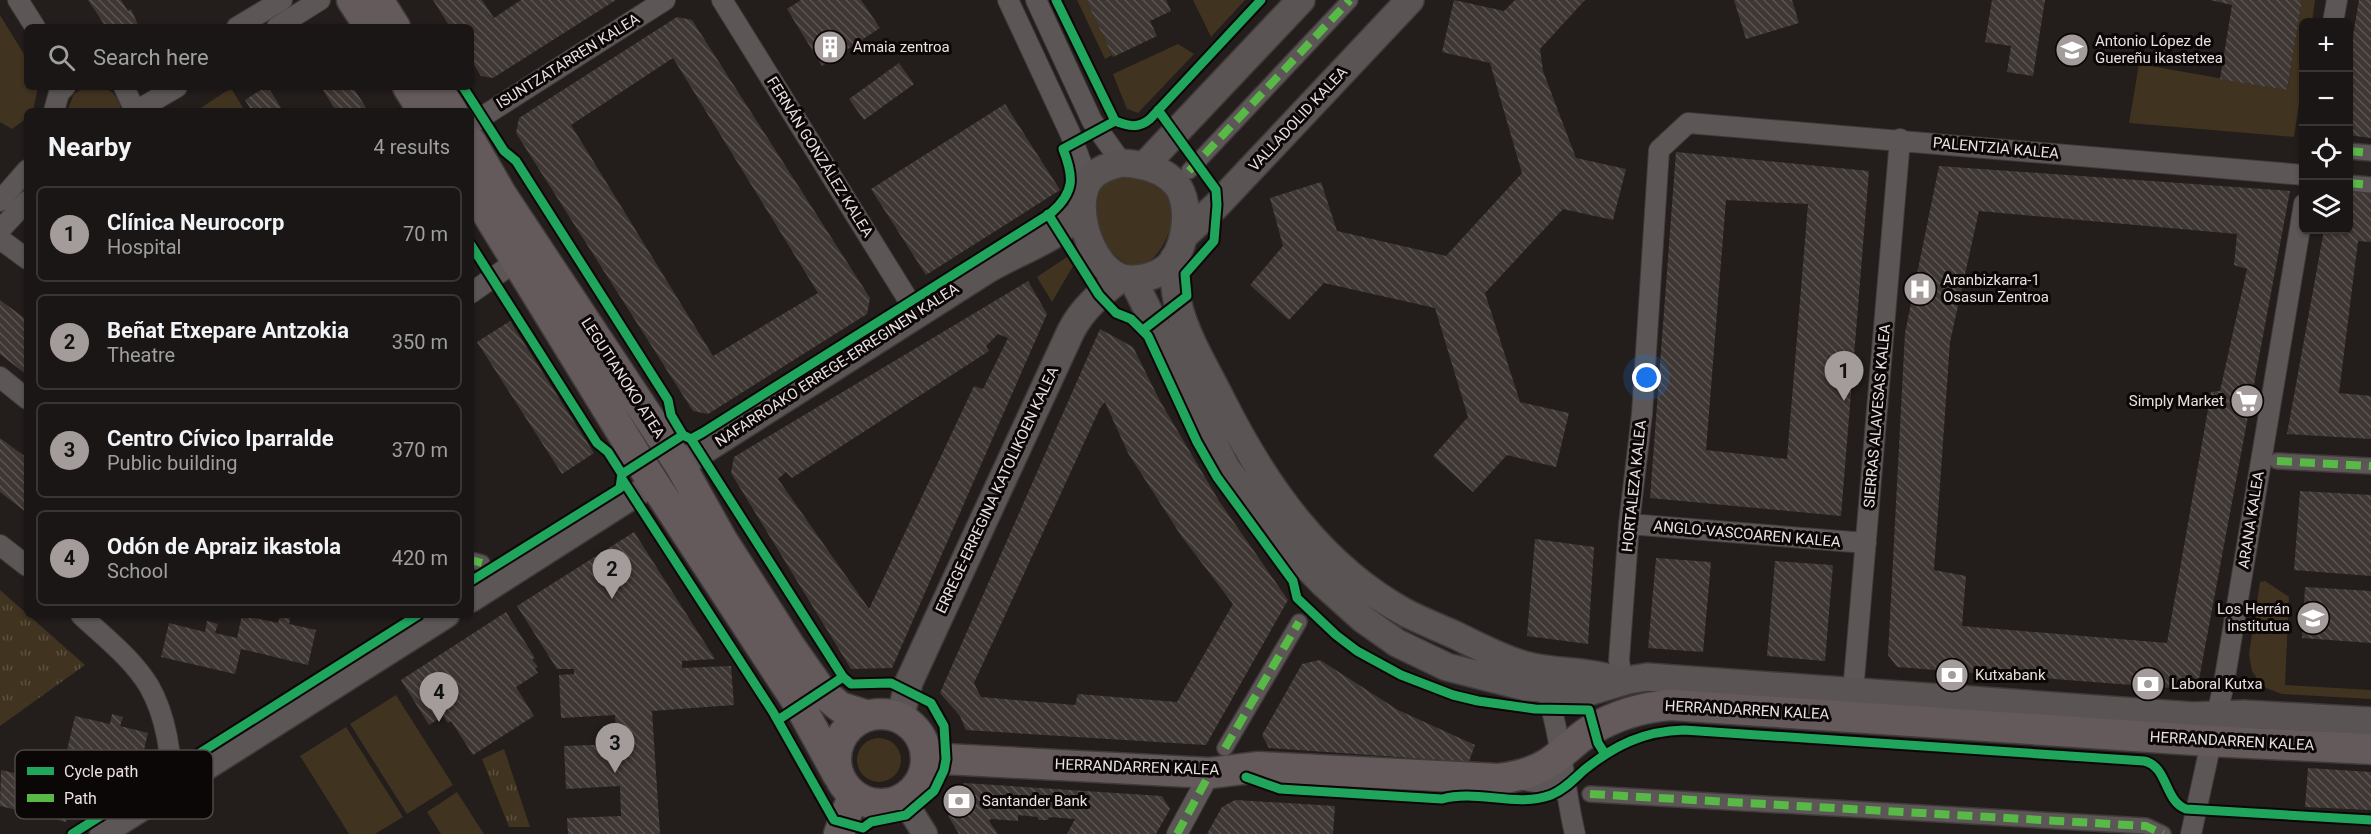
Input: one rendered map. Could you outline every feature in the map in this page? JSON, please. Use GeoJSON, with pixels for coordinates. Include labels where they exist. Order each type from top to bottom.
{"type":"FeatureCollection","features":[{"type":"Feature","properties":{"kind":"main road"},"geometry":{"type":"LineString","coordinates":[[352,0],[368,24]]}},
{"type":"Feature","properties":{"kind":"main road"},"geometry":{"type":"LineString","coordinates":[[378,0],[393,24]]}},
{"type":"Feature","properties":{"kind":"main road"},"geometry":{"type":"LineString","coordinates":[[1133,165],[1301,0]]}},
{"type":"Feature","properties":{"kind":"main road","name":"VALLADOLID KALEA"},"geometry":{"type":"LineString","coordinates":[[1179,247],[1410,0]]}},
{"type":"Feature","properties":{"kind":"main road"},"geometry":{"type":"LineString","coordinates":[[410,90],[421,108]]}},
{"type":"Feature","properties":{"kind":"main road"},"geometry":{"type":"LineString","coordinates":[[438,90],[450,108]]}},
{"type":"Feature","properties":{"kind":"main road","name":"LEGUTIANOKO ATEA"},"geometry":{"type":"LineString","coordinates":[[474,147],[501,194],[680,465],[722,540],[816,684],[840,707],[868,716]]}},
{"type":"Feature","properties":{"kind":"main road"},"geometry":{"type":"LineString","coordinates":[[1133,165],[1162,173],[1176,184],[1185,208],[1174,285],[1178,304],[1202,361],[1247,449],[1265,478],[1309,534],[1351,575],[1406,613],[1518,663],[1542,678],[1526,687],[1447,667],[1397,643],[1363,619],[1324,585],[1280,538],[1226,468],[1127,279],[1103,264],[1086,233],[1082,210],[1088,181],[1107,166],[1133,165]]}},
{"type":"Feature","properties":{"kind":"main road","name":"LEGUTIANOKO ATEA"},"geometry":{"type":"LineString","coordinates":[[474,192],[654,483],[800,706],[846,786]]}},
{"type":"Feature","properties":{"kind":"main road","name":"NAFARROAKO ERREGE-ERREGINEN KALEA"},"geometry":{"type":"LineString","coordinates":[[654,483],[993,266],[1060,232],[1072,223],[1082,210]]}},
{"type":"Feature","properties":{"kind":"main road"},"geometry":{"type":"LineString","coordinates":[[1127,279],[1156,274],[1167,268],[1179,247]]}},
{"type":"Feature","properties":{"kind":"main road","name":"ERREGE-ERREGINA KATOLIKOEN KALEA"},"geometry":{"type":"LineString","coordinates":[[900,718],[909,682],[1071,331],[1084,310],[1099,295],[1127,279]]}},
{"type":"Feature","properties":{"kind":"main road","name":"HERRANDARREN KALEA"},"geometry":{"type":"LineString","coordinates":[[1542,678],[1591,691],[1647,677],[2193,716],[2214,728]]}},
{"type":"Feature","properties":{"kind":"main road"},"geometry":{"type":"LineString","coordinates":[[1622,682],[1654,691],[1686,705]]}},
{"type":"Feature","properties":{"kind":"main road","name":"HERRANDARREN KALEA"},"geometry":{"type":"LineString","coordinates":[[926,758],[1217,761],[1259,766],[1480,780],[1511,777],[1531,772],[1562,753],[1589,731],[1630,712],[1655,706],[1686,705],[2214,728],[2371,749]]}},
{"type":"Feature","properties":{"kind":"main road","name":"HERRANDARREN KALEA"},"geometry":{"type":"LineString","coordinates":[[2214,728],[2244,714],[2371,721]]}},
{"type":"Feature","properties":{"kind":"main road"},"geometry":{"type":"LineString","coordinates":[[890,715],[900,718],[919,735],[926,758],[922,777],[917,786],[903,799],[891,804],[878,805],[865,802],[846,786],[835,763],[840,739],[852,725],[868,716],[890,715]]}},
{"type":"Feature","properties":{"kind":"main road"},"geometry":{"type":"LineString","coordinates":[[839,834],[846,786]]}},
{"type":"Feature","properties":{"kind":"street"},"geometry":{"type":"LineString","coordinates":[[18,0],[33,24]]}},
{"type":"Feature","properties":{"kind":"street"},"geometry":{"type":"LineString","coordinates":[[242,24],[282,0]]}},
{"type":"Feature","properties":{"kind":"street"},"geometry":{"type":"LineString","coordinates":[[282,24],[320,0]]}},
{"type":"Feature","properties":{"kind":"street","name":"ISUNTZATARREN KALEA"},"geometry":{"type":"LineString","coordinates":[[474,122],[665,0]]}},
{"type":"Feature","properties":{"kind":"street","name":"FERNÁN GONZÁLEZ KALEA"},"geometry":{"type":"LineString","coordinates":[[722,0],[917,314]]}},
{"type":"Feature","properties":{"kind":"street"},"geometry":{"type":"LineString","coordinates":[[1008,0],[1070,133],[1088,181]]}},
{"type":"Feature","properties":{"kind":"street"},"geometry":{"type":"LineString","coordinates":[[1036,0],[1092,121],[1133,165]]}},
{"type":"Feature","properties":{"kind":"street"},"geometry":{"type":"LineString","coordinates":[[1189,171],[1350,0]]}},
{"type":"Feature","properties":{"kind":"street"},"geometry":{"type":"LineString","coordinates":[[2334,18],[2337,0]]}},
{"type":"Feature","properties":{"kind":"street"},"geometry":{"type":"LineString","coordinates":[[55,108],[62,90]]}},
{"type":"Feature","properties":{"kind":"street"},"geometry":{"type":"LineString","coordinates":[[130,90],[135,108]]}},
{"type":"Feature","properties":{"kind":"street"},"geometry":{"type":"LineString","coordinates":[[141,108],[172,90]]}},
{"type":"Feature","properties":{"kind":"street","name":"PALENTZIA KALEA"},"geometry":{"type":"LineString","coordinates":[[1688,123],[1900,139],[2299,175]]}},
{"type":"Feature","properties":{"kind":"street","name":"HORTALEZA KALEA"},"geometry":{"type":"LineString","coordinates":[[1622,682],[1619,660],[1629,524],[1642,414],[1659,150],[1688,123]]}},
{"type":"Feature","properties":{"kind":"street","name":"SIERRAS ALAVESAS KALEA"},"geometry":{"type":"LineString","coordinates":[[1853,692],[1900,139]]}},
{"type":"Feature","properties":{"kind":"street"},"geometry":{"type":"LineString","coordinates":[[2353,151],[2371,153]]}},
{"type":"Feature","properties":{"kind":"street"},"geometry":{"type":"LineString","coordinates":[[0,201],[24,173]]}},
{"type":"Feature","properties":{"kind":"street"},"geometry":{"type":"LineString","coordinates":[[2353,183],[2371,185]]}},
{"type":"Feature","properties":{"kind":"street"},"geometry":{"type":"LineString","coordinates":[[0,230],[24,204]]}},
{"type":"Feature","properties":{"kind":"street","name":"ARANA KALEA"},"geometry":{"type":"LineString","coordinates":[[2191,834],[2214,728],[2299,233]]}},
{"type":"Feature","properties":{"kind":"street"},"geometry":{"type":"LineString","coordinates":[[0,239],[24,257]]}},
{"type":"Feature","properties":{"kind":"street"},"geometry":{"type":"LineString","coordinates":[[474,291],[518,260]]}},
{"type":"Feature","properties":{"kind":"street"},"geometry":{"type":"LineString","coordinates":[[0,378],[24,397]]}},
{"type":"Feature","properties":{"kind":"street"},"geometry":{"type":"LineString","coordinates":[[2277,461],[2371,466]]}},
{"type":"Feature","properties":{"kind":"street","name":"NAFARROAKO ERREGE-ERREGINEN KALEA"},"geometry":{"type":"LineString","coordinates":[[474,598],[654,483]]}},
{"type":"Feature","properties":{"kind":"street","name":"ANGLO-VASCOAREN KALEA"},"geometry":{"type":"LineString","coordinates":[[1629,524],[1866,543]]}},
{"type":"Feature","properties":{"kind":"street"},"geometry":{"type":"LineString","coordinates":[[0,545],[24,564]]}},
{"type":"Feature","properties":{"kind":"street"},"geometry":{"type":"LineString","coordinates":[[84,618],[134,666],[149,687],[167,738],[169,750]]}},
{"type":"Feature","properties":{"kind":"street"},"geometry":{"type":"LineString","coordinates":[[213,764],[442,618]]}},
{"type":"Feature","properties":{"kind":"street"},"geometry":{"type":"LineString","coordinates":[[1177,834],[1299,622]]}},
{"type":"Feature","properties":{"kind":"street"},"geometry":{"type":"LineString","coordinates":[[1542,678],[1562,753],[1566,793],[1575,834]]}},
{"type":"Feature","properties":{"kind":"street"},"geometry":{"type":"LineString","coordinates":[[1511,777],[1553,785],[1566,793]]}},
{"type":"Feature","properties":{"kind":"street"},"geometry":{"type":"LineString","coordinates":[[1590,794],[2146,826],[2163,834]]}},
{"type":"Feature","properties":{"kind":"street"},"geometry":{"type":"LineString","coordinates":[[903,799],[925,834]]}},
{"type":"Feature","properties":{"kind":"street"},"geometry":{"type":"LineString","coordinates":[[102,834],[126,819]]}},
{"type":"Feature","properties":{"kind":"green space"},"geometry":{"type":"Polygon","coordinates":[[[1077,0],[1086,0],[1112,55],[1105,59],[1077,0]]]}},
{"type":"Feature","properties":{"kind":"green space"},"geometry":{"type":"Polygon","coordinates":[[[1193,0],[1245,0],[1211,37],[1193,0]]]}},
{"type":"Feature","properties":{"kind":"green space"},"geometry":{"type":"Polygon","coordinates":[[[2302,0],[2315,0],[2313,18],[2299,18],[2302,0]]]}},
{"type":"Feature","properties":{"kind":"green space"},"geometry":{"type":"Polygon","coordinates":[[[0,15],[24,54],[24,90],[37,90],[34,108],[24,108],[24,120],[12,129],[0,122],[0,15]]]}},
{"type":"Feature","properties":{"kind":"green space"},"geometry":{"type":"Polygon","coordinates":[[[2299,18],[2299,104],[2294,137],[2129,123],[2139,64],[2287,90],[2299,18]]]}},
{"type":"Feature","properties":{"kind":"green space"},"geometry":{"type":"Polygon","coordinates":[[[1178,44],[1194,54],[1138,113],[1127,109],[1113,74],[1178,44]]]}},
{"type":"Feature","properties":{"kind":"green space"},"geometry":{"type":"Polygon","coordinates":[[[80,90],[109,90],[117,98],[121,108],[68,108],[74,94],[80,90]]]}},
{"type":"Feature","properties":{"kind":"green space"},"geometry":{"type":"Polygon","coordinates":[[[228,90],[232,90],[243,108],[201,108],[228,90]]]}},
{"type":"Feature","properties":{"kind":"green space"},"geometry":{"type":"Polygon","coordinates":[[[1125,176],[1145,179],[1162,189],[1169,201],[1172,216],[1170,230],[1155,256],[1149,262],[1134,266],[1118,258],[1104,243],[1098,232],[1095,216],[1095,198],[1102,183],[1125,176]]]}},
{"type":"Feature","properties":{"kind":"green space"},"geometry":{"type":"Polygon","coordinates":[[[1067,257],[1073,266],[1052,302],[1037,277],[1067,257]]]}},
{"type":"Feature","properties":{"kind":"green space"},"geometry":{"type":"Polygon","coordinates":[[[2265,581],[2289,597],[2285,685],[2371,690],[2371,699],[2282,694],[2266,688],[2258,680],[2252,671],[2249,654],[2260,582],[2265,581]]]}},
{"type":"Feature","properties":{"kind":"green space"},"geometry":{"type":"Polygon","coordinates":[[[0,590],[24,611],[24,618],[32,618],[85,665],[0,726],[0,590]]]}},
{"type":"Feature","properties":{"kind":"green space"},"geometry":{"type":"Polygon","coordinates":[[[396,695],[453,785],[407,814],[350,724],[396,695]]]}},
{"type":"Feature","properties":{"kind":"green space"},"geometry":{"type":"Polygon","coordinates":[[[346,727],[403,817],[375,834],[349,834],[300,756],[346,727]]]}},
{"type":"Feature","properties":{"kind":"green space"},"geometry":{"type":"Polygon","coordinates":[[[879,738],[888,739],[895,744],[900,751],[900,769],[895,776],[888,781],[879,782],[870,781],[863,776],[858,769],[857,760],[858,751],[863,744],[870,739],[879,738]]]}},
{"type":"Feature","properties":{"kind":"green space"},"geometry":{"type":"Polygon","coordinates":[[[504,749],[530,827],[509,827],[482,759],[504,749]]]}},
{"type":"Feature","properties":{"kind":"green space"},"geometry":{"type":"Polygon","coordinates":[[[457,792],[484,834],[441,834],[427,812],[457,792]]]}},
{"type":"Feature","properties":{"kind":"building"},"geometry":{"type":"Polygon","coordinates":[[[88,0],[121,0],[128,11],[131,9],[138,24],[104,24],[88,0]]]}},
{"type":"Feature","properties":{"kind":"building"},"geometry":{"type":"Polygon","coordinates":[[[433,0],[482,0],[494,18],[521,0],[616,0],[493,78],[481,76],[474,65],[474,24],[448,24],[433,0]]]}},
{"type":"Feature","properties":{"kind":"building","name":"Amaia zentroa"},"geometry":{"type":"Polygon","coordinates":[[[801,0],[861,0],[880,28],[822,66],[787,9],[801,0]]]}},
{"type":"Feature","properties":{"kind":"building"},"geometry":{"type":"Polygon","coordinates":[[[1086,0],[1166,0],[1171,11],[1150,21],[1157,36],[1113,57],[1086,0]]]}},
{"type":"Feature","properties":{"kind":"building"},"geometry":{"type":"Polygon","coordinates":[[[1454,0],[1504,11],[1515,0],[1585,0],[1540,49],[1543,71],[1576,158],[1626,169],[1613,220],[1563,209],[1485,293],[1520,402],[1569,413],[1556,467],[1507,455],[1473,492],[1433,456],[1468,417],[1435,308],[1324,283],[1289,320],[1250,285],[1283,246],[1270,198],[1321,182],[1337,231],[1446,256],[1522,173],[1490,63],[1442,52],[1454,0]]]}},
{"type":"Feature","properties":{"kind":"building"},"geometry":{"type":"Polygon","coordinates":[[[1734,0],[1792,0],[1799,23],[1746,39],[1734,0]]]}},
{"type":"Feature","properties":{"kind":"building"},"geometry":{"type":"Polygon","coordinates":[[[1992,0],[2045,0],[2033,76],[2007,72],[2011,46],[1985,42],[1992,0]]]}},
{"type":"Feature","properties":{"kind":"building"},"geometry":{"type":"Polygon","coordinates":[[[2210,0],[2302,0],[2287,90],[2220,79],[2232,5],[2210,0]]]}},
{"type":"Feature","properties":{"kind":"building"},"geometry":{"type":"Polygon","coordinates":[[[2359,0],[2371,0],[2371,138],[2353,136],[2353,35],[2359,0]]]}},
{"type":"Feature","properties":{"kind":"building"},"geometry":{"type":"Polygon","coordinates":[[[677,17],[692,20],[870,298],[867,314],[708,414],[693,411],[516,133],[519,118],[677,17]],[[673,58],[571,125],[713,356],[818,293],[673,58]]]}},
{"type":"Feature","properties":{"kind":"building"},"geometry":{"type":"Polygon","coordinates":[[[899,63],[914,84],[864,120],[849,99],[899,63]]]}},
{"type":"Feature","properties":{"kind":"building"},"geometry":{"type":"Polygon","coordinates":[[[260,90],[270,90],[281,108],[250,108],[245,100],[260,90]]]}},
{"type":"Feature","properties":{"kind":"building"},"geometry":{"type":"Polygon","coordinates":[[[323,90],[355,90],[366,108],[334,108],[323,90]]]}},
{"type":"Feature","properties":{"kind":"building"},"geometry":{"type":"Polygon","coordinates":[[[1005,104],[1060,190],[926,275],[871,189],[1005,104]]]}},
{"type":"Feature","properties":{"kind":"building"},"geometry":{"type":"Polygon","coordinates":[[[1676,152],[1869,171],[1841,516],[1650,498],[1676,152]],[[1726,200],[1706,450],[1787,459],[1808,204],[1726,200]]]}},
{"type":"Feature","properties":{"kind":"building"},"geometry":{"type":"Polygon","coordinates":[[[1939,166],[2290,191],[2197,690],[1897,667],[1888,655],[1905,333],[1939,166]],[[1979,211],[1950,342],[1934,570],[1966,576],[1962,626],[2167,643],[2211,392],[2220,391],[2247,269],[2234,265],[2237,234],[1979,211]]]}},
{"type":"Feature","properties":{"kind":"building"},"geometry":{"type":"Polygon","coordinates":[[[2353,190],[2371,192],[2371,242],[2358,241],[2339,393],[2371,396],[2371,439],[2287,434],[2323,234],[2353,234],[2353,190]]]}},
{"type":"Feature","properties":{"kind":"building"},"geometry":{"type":"Polygon","coordinates":[[[1028,281],[1047,314],[892,668],[851,669],[731,473],[734,457],[1028,281]],[[998,334],[986,346],[989,351],[792,478],[786,472],[778,479],[869,609],[974,386],[983,389],[1008,338],[998,334]]]}},
{"type":"Feature","properties":{"kind":"building"},"geometry":{"type":"Polygon","coordinates":[[[0,300],[24,318],[24,373],[0,354],[0,300]]]}},
{"type":"Feature","properties":{"kind":"building"},"geometry":{"type":"Polygon","coordinates":[[[510,321],[594,453],[562,474],[477,342],[510,321]]]}},
{"type":"Feature","properties":{"kind":"building"},"geometry":{"type":"Polygon","coordinates":[[[1100,329],[1133,347],[1160,401],[1219,501],[1288,600],[1206,745],[966,730],[960,716],[940,693],[1100,329]],[[1105,402],[1100,408],[974,683],[981,697],[1075,705],[1078,694],[1177,702],[1233,604],[1182,537],[1128,453],[1105,402]]]}},
{"type":"Feature","properties":{"kind":"building"},"geometry":{"type":"Polygon","coordinates":[[[0,438],[24,456],[24,511],[0,492],[0,438]]]}},
{"type":"Feature","properties":{"kind":"building"},"geometry":{"type":"Polygon","coordinates":[[[2300,491],[2371,495],[2371,576],[2294,570],[2300,491]]]}},
{"type":"Feature","properties":{"kind":"building"},"geometry":{"type":"Polygon","coordinates":[[[634,532],[715,659],[682,661],[682,668],[731,666],[734,705],[652,711],[660,834],[568,834],[567,818],[621,816],[620,786],[566,789],[564,746],[617,744],[615,715],[561,718],[559,675],[574,674],[574,669],[557,669],[517,606],[634,532]]]}},
{"type":"Feature","properties":{"kind":"building"},"geometry":{"type":"Polygon","coordinates":[[[1535,539],[1594,547],[1588,644],[1527,636],[1535,539]]]}},
{"type":"Feature","properties":{"kind":"building"},"geometry":{"type":"Polygon","coordinates":[[[1656,558],[1711,562],[1703,652],[1648,648],[1656,558]]]}},
{"type":"Feature","properties":{"kind":"building"},"geometry":{"type":"Polygon","coordinates":[[[1775,561],[1833,565],[1825,661],[1767,656],[1775,561]]]}},
{"type":"Feature","properties":{"kind":"building"},"geometry":{"type":"Polygon","coordinates":[[[2305,587],[2371,591],[2371,643],[2302,638],[2305,587]]]}},
{"type":"Feature","properties":{"kind":"building"},"geometry":{"type":"Polygon","coordinates":[[[506,612],[535,658],[532,659],[538,667],[535,669],[538,673],[516,687],[534,716],[473,755],[451,721],[448,723],[443,716],[429,725],[401,680],[506,612]]]}},
{"type":"Feature","properties":{"kind":"building"},"geometry":{"type":"Polygon","coordinates":[[[241,618],[256,618],[278,623],[279,618],[290,618],[289,624],[316,630],[308,665],[241,649],[235,674],[161,657],[169,623],[205,632],[207,621],[218,624],[215,633],[237,638],[241,618]]]}},
{"type":"Feature","properties":{"kind":"building"},"geometry":{"type":"Polygon","coordinates":[[[1320,660],[1398,710],[1475,745],[1469,762],[1269,748],[1262,735],[1302,664],[1320,660]]]}},
{"type":"Feature","properties":{"kind":"building"},"geometry":{"type":"Polygon","coordinates":[[[112,714],[123,717],[120,726],[148,733],[144,750],[67,750],[75,716],[110,724],[112,714]]]}},
{"type":"Feature","properties":{"kind":"building"},"geometry":{"type":"Polygon","coordinates":[[[2308,768],[2371,772],[2371,810],[2305,807],[2308,768]]]}},
{"type":"Feature","properties":{"kind":"building"},"geometry":{"type":"Polygon","coordinates":[[[1,770],[15,773],[15,810],[0,806],[1,770]]]}},
{"type":"Feature","properties":{"kind":"building"},"geometry":{"type":"Polygon","coordinates":[[[964,783],[1162,796],[1170,809],[1156,834],[1067,834],[1075,819],[1049,817],[1048,820],[1038,820],[1038,817],[1018,815],[1018,821],[991,819],[989,821],[998,834],[959,834],[948,816],[964,783]]]}},
{"type":"Feature","properties":{"kind":"building"},"geometry":{"type":"Polygon","coordinates":[[[1235,800],[1335,806],[1333,834],[1207,834],[1222,807],[1235,800]]]}},
{"type":"Feature","properties":{"kind":"marked path"},"geometry":{"type":"LineString","coordinates":[[1189,171],[1350,0]]}},
{"type":"Feature","properties":{"kind":"marked path"},"geometry":{"type":"LineString","coordinates":[[2353,151],[2371,153]]}},
{"type":"Feature","properties":{"kind":"marked path"},"geometry":{"type":"LineString","coordinates":[[2353,183],[2371,185]]}},
{"type":"Feature","properties":{"kind":"marked path"},"geometry":{"type":"LineString","coordinates":[[2277,461],[2371,466]]}},
{"type":"Feature","properties":{"kind":"marked path"},"geometry":{"type":"LineString","coordinates":[[474,561],[482,563]]}},
{"type":"Feature","properties":{"kind":"marked path"},"geometry":{"type":"LineString","coordinates":[[1225,748],[1299,622]]}},
{"type":"Feature","properties":{"kind":"marked path"},"geometry":{"type":"LineString","coordinates":[[1177,834],[1210,773]]}},
{"type":"Feature","properties":{"kind":"marked path"},"geometry":{"type":"LineString","coordinates":[[1590,794],[2146,826],[2163,834]]}},
{"type":"Feature","properties":{"kind":"cycle path"},"geometry":{"type":"LineString","coordinates":[[1056,0],[1115,121],[1133,126],[1150,119],[1261,0]]}},
{"type":"Feature","properties":{"kind":"cycle path"},"geometry":{"type":"LineString","coordinates":[[465,90],[504,151],[516,161],[668,400],[671,415],[683,435]]}},
{"type":"Feature","properties":{"kind":"cycle path"},"geometry":{"type":"LineString","coordinates":[[1143,330],[1187,296],[1185,274],[1214,241],[1217,205],[1216,190],[1158,110]]}},
{"type":"Feature","properties":{"kind":"cycle path"},"geometry":{"type":"LineString","coordinates":[[474,579],[620,488],[622,474],[683,435],[691,439],[702,433],[1051,213],[1065,198],[1070,184],[1069,168],[1063,149],[1115,121]]}},
{"type":"Feature","properties":{"kind":"cycle path"},"geometry":{"type":"LineString","coordinates":[[1048,214],[1099,295],[1116,313],[1131,319],[1148,336],[1197,442],[1217,477],[1293,581],[1297,598],[1336,635],[1357,651],[1401,675],[1453,695],[1535,709],[1589,710],[1598,743],[1605,754]]}},
{"type":"Feature","properties":{"kind":"cycle path"},"geometry":{"type":"LineString","coordinates":[[474,250],[597,443],[608,452],[622,474]]}},
{"type":"Feature","properties":{"kind":"cycle path"},"geometry":{"type":"LineString","coordinates":[[622,479],[773,712],[834,820],[863,828],[871,822],[906,815],[934,791],[944,770],[946,759],[944,726],[931,703],[891,683],[851,684],[843,677],[691,439]]}},
{"type":"Feature","properties":{"kind":"cycle path"},"geometry":{"type":"LineString","coordinates":[[205,750],[413,618]]}},
{"type":"Feature","properties":{"kind":"cycle path"},"geometry":{"type":"LineString","coordinates":[[778,720],[843,677]]}},
{"type":"Feature","properties":{"kind":"cycle path"},"geometry":{"type":"LineString","coordinates":[[1246,777],[1280,789],[1442,799],[1469,796],[1524,800],[1551,795],[1569,784],[1607,753],[1631,741],[1656,733],[1684,730],[2144,761],[2158,769],[2174,799],[2186,809],[2371,820]]}},
{"type":"Feature","properties":{"kind":"cycle path"},"geometry":{"type":"LineString","coordinates":[[72,834],[96,819]]}},
{"type":"Feature","properties":{"kind":"place","name":"Amaia zentroa"},"geometry":{"type":"Point","coordinates":[830,47]}},
{"type":"Feature","properties":{"kind":"place","name":"Antonio López de Guereñu ikastetxea"},"geometry":{"type":"Point","coordinates":[2072,50]}},
{"type":"Feature","properties":{"kind":"place","name":"Aranbizkarra-1 Osasun Zentroa"},"geometry":{"type":"Point","coordinates":[1920,289]}},
{"type":"Feature","properties":{"kind":"place","name":"Clínica Neurocorp"},"geometry":{"type":"Point","coordinates":[1844,401]}},
{"type":"Feature","properties":{"kind":"place","name":"Simply Market"},"geometry":{"type":"Point","coordinates":[2247,401]}},
{"type":"Feature","properties":{"kind":"place","name":"Beñat Etxepare Antzokia"},"geometry":{"type":"Point","coordinates":[612,599]}},
{"type":"Feature","properties":{"kind":"place","name":"Los Herrán institutua"},"geometry":{"type":"Point","coordinates":[2313,618]}},
{"type":"Feature","properties":{"kind":"place","name":"Kutxabank"},"geometry":{"type":"Point","coordinates":[1952,675]}},
{"type":"Feature","properties":{"kind":"place","name":"Laboral Kutxa"},"geometry":{"type":"Point","coordinates":[2148,684]}},
{"type":"Feature","properties":{"kind":"place","name":"Odón de Apraiz ikastola"},"geometry":{"type":"Point","coordinates":[439,722]}},
{"type":"Feature","properties":{"kind":"place","name":"Centro Cívico Iparralde"},"geometry":{"type":"Point","coordinates":[615,773]}},
{"type":"Feature","properties":{"kind":"place","name":"Santander Bank"},"geometry":{"type":"Point","coordinates":[959,801]}}]}
